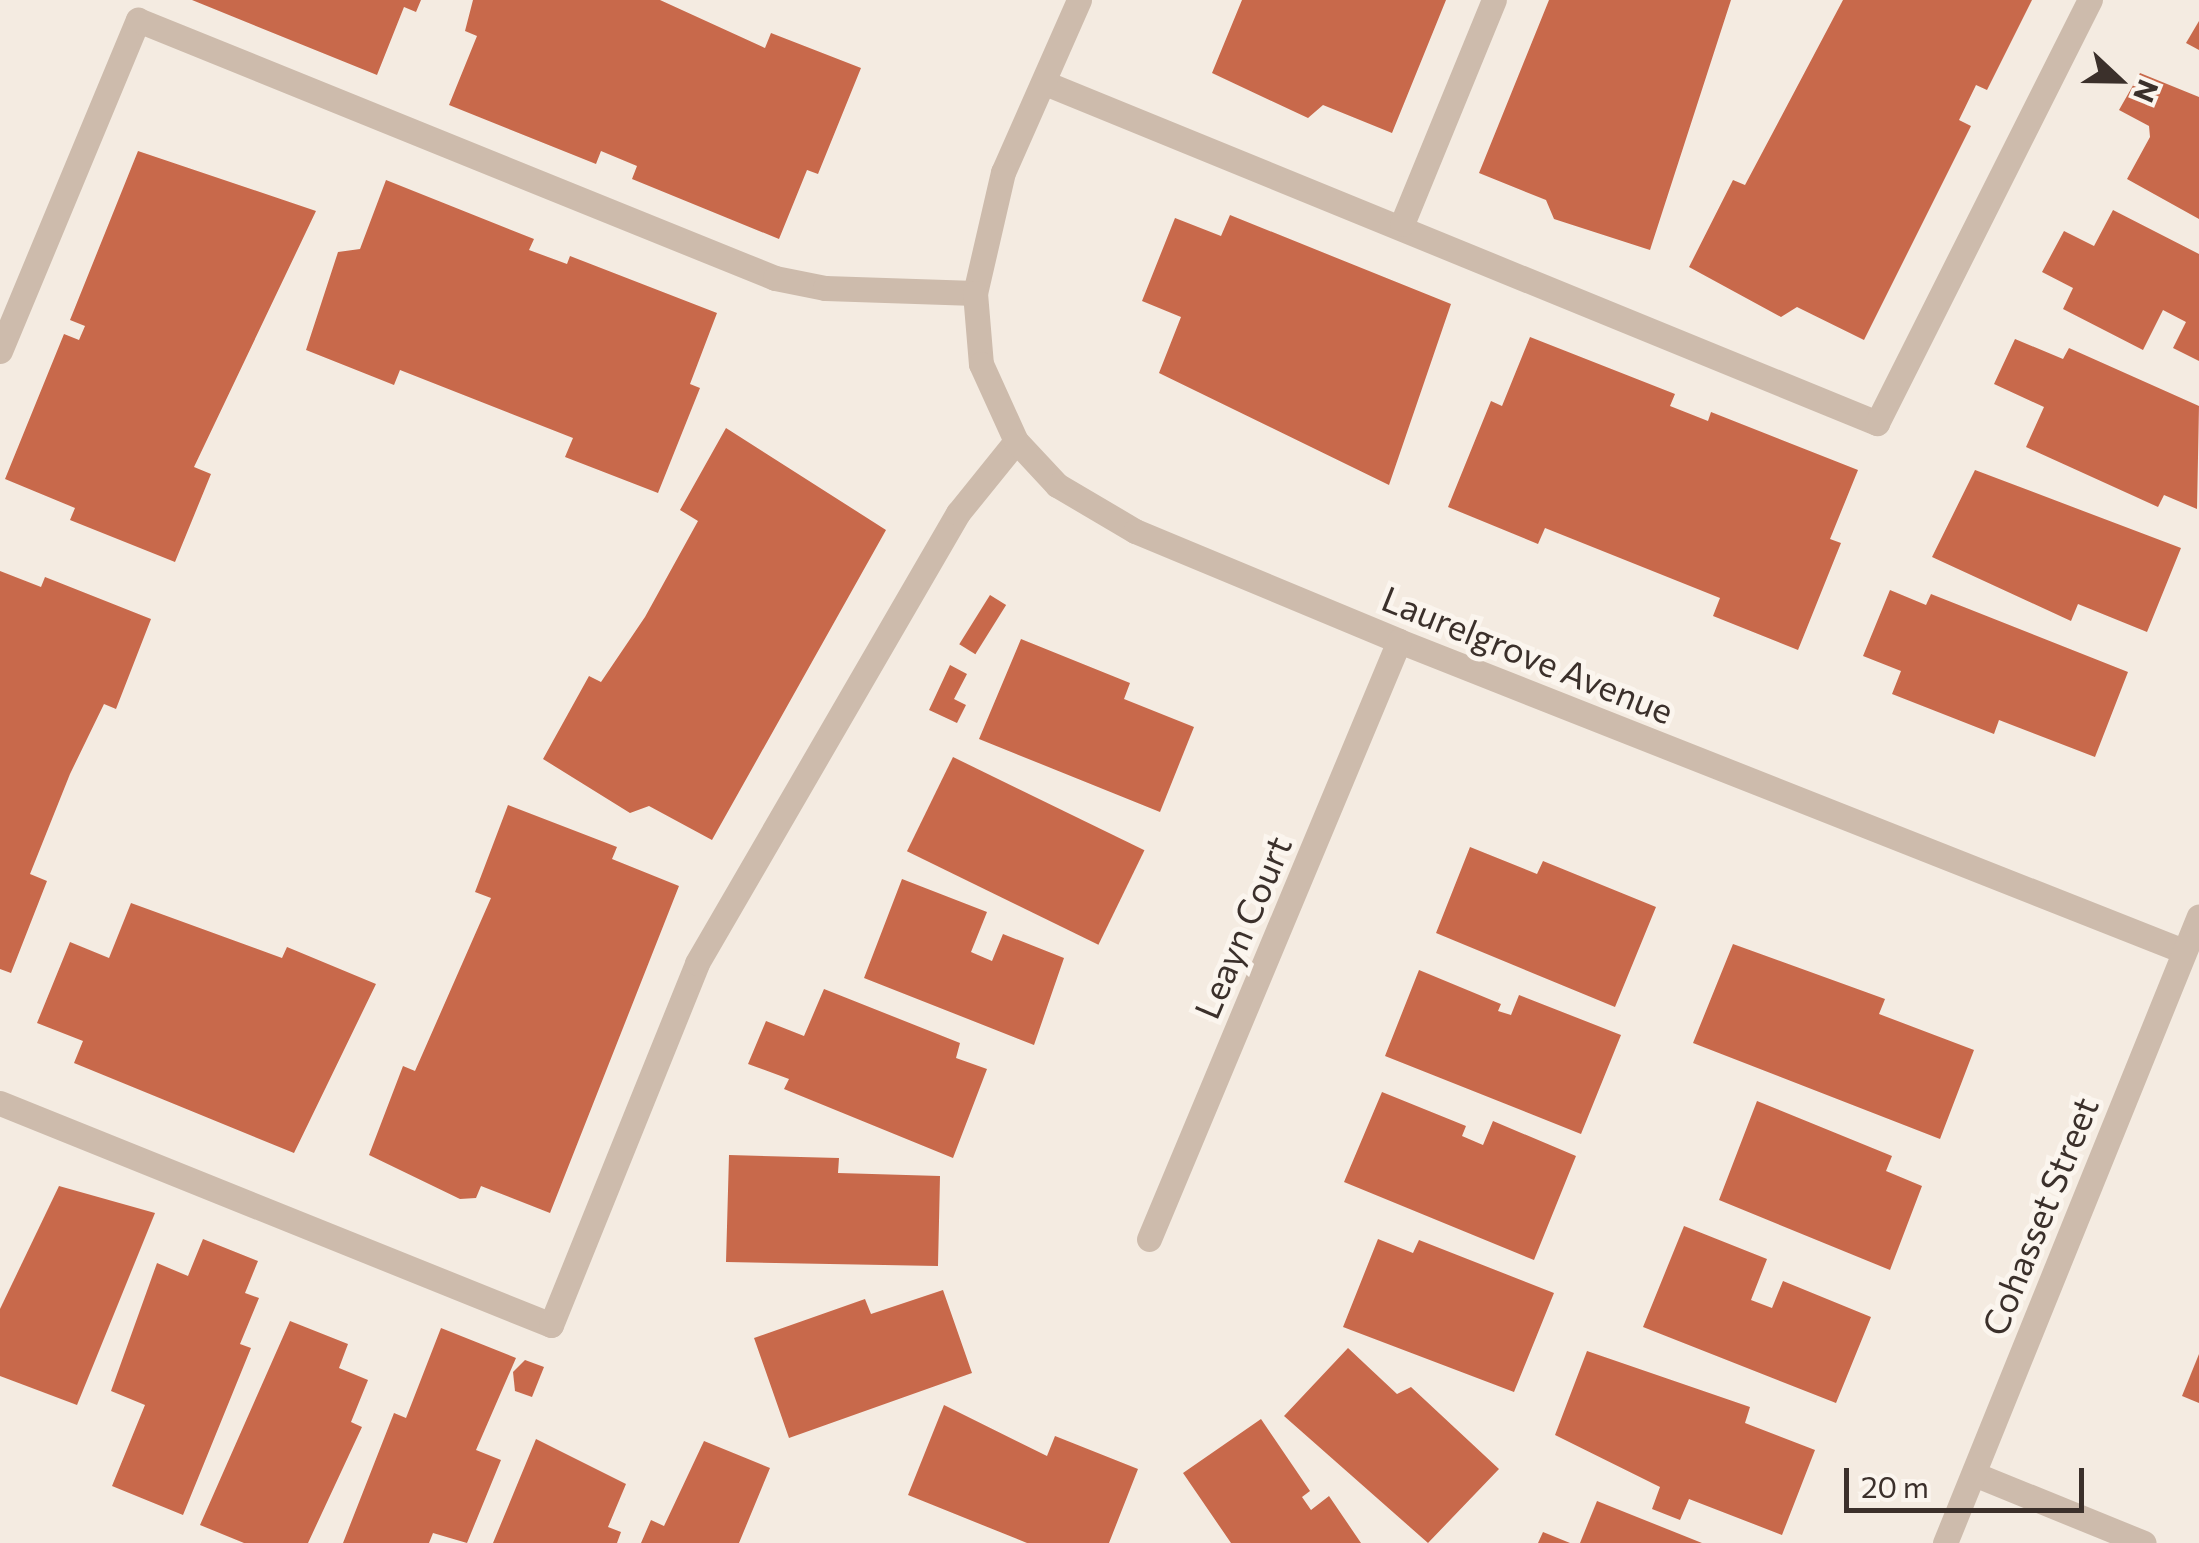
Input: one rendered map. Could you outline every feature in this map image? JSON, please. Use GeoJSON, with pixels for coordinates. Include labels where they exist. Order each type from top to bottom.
{"type":"FeatureCollection","features":[{"type":"Feature","properties":{"kind":"street","name":"Laurelgrove Avenue"},"geometry":{"type":"LineString","coordinates":[[1079,0],[1004,172],[975,292],[980,364],[1016,441],[1057,485],[1135,531],[1400,641],[2183,951]]}},
{"type":"Feature","properties":{"kind":"street"},"geometry":{"type":"LineString","coordinates":[[1402,224],[1494,0]]}},
{"type":"Feature","properties":{"kind":"street"},"geometry":{"type":"LineString","coordinates":[[1046,82],[1402,224],[1877,423],[2090,0]]}},
{"type":"Feature","properties":{"kind":"street"},"geometry":{"type":"LineString","coordinates":[[0,351],[138,20],[775,278],[975,292]]}},
{"type":"Feature","properties":{"kind":"street"},"geometry":{"type":"LineString","coordinates":[[0,1103],[550,1325],[697,963],[958,513],[1016,441]]}},
{"type":"Feature","properties":{"kind":"street","name":"Leayn Court"},"geometry":{"type":"LineString","coordinates":[[1149,1239],[1400,641]]}},
{"type":"Feature","properties":{"kind":"street","name":"Cohasset Street"},"geometry":{"type":"LineString","coordinates":[[1945,1543],[2199,916]]}},
{"type":"Feature","properties":{"kind":"street"},"geometry":{"type":"LineString","coordinates":[[1974,1474],[2144,1543]]}},
{"type":"Feature","properties":{"kind":"building"},"geometry":{"type":"Polygon","coordinates":[[[192,0],[421,0],[416,12],[404,7],[377,75],[192,0]]]}},
{"type":"Feature","properties":{"kind":"building"},"geometry":{"type":"Polygon","coordinates":[[[473,0],[660,0],[765,48],[771,33],[861,68],[818,174],[807,170],[779,239],[632,179],[637,166],[601,151],[596,164],[449,105],[477,36],[465,31],[473,0]]]}},
{"type":"Feature","properties":{"kind":"building"},"geometry":{"type":"Polygon","coordinates":[[[1242,0],[1446,0],[1392,133],[1323,105],[1308,118],[1212,73],[1242,0]]]}},
{"type":"Feature","properties":{"kind":"building"},"geometry":{"type":"Polygon","coordinates":[[[1549,0],[1731,0],[1650,250],[1554,219],[1546,200],[1479,173],[1549,0]]]}},
{"type":"Feature","properties":{"kind":"building"},"geometry":{"type":"Polygon","coordinates":[[[1843,0],[2032,0],[1987,90],[1976,85],[1959,120],[1971,126],[1864,340],[1797,307],[1781,317],[1689,267],[1733,180],[1745,185],[1843,0]]]}},
{"type":"Feature","properties":{"kind":"building"},"geometry":{"type":"Polygon","coordinates":[[[2199,21],[2199,50],[2186,43],[2199,21]]]}},
{"type":"Feature","properties":{"kind":"building"},"geometry":{"type":"Polygon","coordinates":[[[2140,73],[2199,97],[2199,219],[2127,179],[2150,137],[2149,126],[2119,110],[2140,73]]]}},
{"type":"Feature","properties":{"kind":"building"},"geometry":{"type":"Polygon","coordinates":[[[138,151],[316,211],[194,467],[211,474],[175,562],[70,520],[75,508],[5,479],[64,334],[79,340],[85,326],[70,320],[138,151]]]}},
{"type":"Feature","properties":{"kind":"building"},"geometry":{"type":"Polygon","coordinates":[[[386,180],[534,239],[529,250],[567,264],[570,256],[717,313],[690,384],[700,388],[658,493],[565,457],[573,438],[400,370],[394,385],[306,350],[338,252],[360,249],[386,180]]]}},
{"type":"Feature","properties":{"kind":"building"},"geometry":{"type":"Polygon","coordinates":[[[2113,210],[2199,254],[2199,361],[2173,348],[2186,322],[2163,310],[2143,350],[2063,309],[2073,288],[2042,272],[2064,231],[2094,246],[2113,210]]]}},
{"type":"Feature","properties":{"kind":"building"},"geometry":{"type":"Polygon","coordinates":[[[1230,215],[1451,304],[1389,485],[1159,373],[1181,317],[1142,301],[1175,218],[1221,236],[1230,215]]]}},
{"type":"Feature","properties":{"kind":"building"},"geometry":{"type":"Polygon","coordinates":[[[1530,337],[1675,394],[1670,406],[1708,421],[1711,412],[1858,470],[1830,539],[1841,543],[1798,650],[1713,616],[1720,598],[1545,528],[1538,544],[1448,507],[1491,401],[1502,406],[1530,337]]]}},
{"type":"Feature","properties":{"kind":"building"},"geometry":{"type":"Polygon","coordinates":[[[2015,339],[2063,359],[2069,348],[2199,406],[2197,509],[2164,495],[2158,507],[2026,447],[2044,407],[1994,384],[2015,339]]]}},
{"type":"Feature","properties":{"kind":"building"},"geometry":{"type":"Polygon","coordinates":[[[726,428],[886,530],[712,840],[649,806],[630,813],[543,759],[589,676],[601,682],[645,617],[698,521],[680,510],[726,428]]]}},
{"type":"Feature","properties":{"kind":"building"},"geometry":{"type":"Polygon","coordinates":[[[1975,470],[2181,548],[2147,632],[2078,604],[2071,621],[1932,557],[1975,470]]]}},
{"type":"Feature","properties":{"kind":"building"},"geometry":{"type":"Polygon","coordinates":[[[0,571],[41,587],[45,577],[151,619],[116,709],[104,704],[70,774],[30,874],[47,881],[11,973],[0,969],[0,571]]]}},
{"type":"Feature","properties":{"kind":"building"},"geometry":{"type":"Polygon","coordinates":[[[1890,590],[1926,605],[1931,594],[2128,672],[2095,757],[1999,720],[1994,734],[1892,694],[1901,671],[1863,656],[1890,590]]]}},
{"type":"Feature","properties":{"kind":"building"},"geometry":{"type":"Polygon","coordinates":[[[990,595],[1006,605],[975,654],[959,644],[990,595]]]}},
{"type":"Feature","properties":{"kind":"building"},"geometry":{"type":"Polygon","coordinates":[[[1021,639],[1130,683],[1124,699],[1194,727],[1160,812],[979,739],[1021,639]]]}},
{"type":"Feature","properties":{"kind":"building"},"geometry":{"type":"Polygon","coordinates":[[[950,665],[967,674],[954,699],[966,705],[957,723],[929,710],[950,665]]]}},
{"type":"Feature","properties":{"kind":"building"},"geometry":{"type":"Polygon","coordinates":[[[953,757],[1144,850],[1098,945],[907,851],[953,757]]]}},
{"type":"Feature","properties":{"kind":"building"},"geometry":{"type":"Polygon","coordinates":[[[508,805],[617,847],[612,859],[679,886],[550,1213],[481,1186],[476,1198],[460,1199],[369,1155],[403,1066],[415,1071],[491,898],[475,892],[508,805]]]}},
{"type":"Feature","properties":{"kind":"building"},"geometry":{"type":"Polygon","coordinates":[[[1470,847],[1537,874],[1543,861],[1656,907],[1615,1007],[1436,933],[1470,847]]]}},
{"type":"Feature","properties":{"kind":"building"},"geometry":{"type":"Polygon","coordinates":[[[902,879],[987,912],[971,952],[992,961],[1003,934],[1064,958],[1034,1045],[864,978],[902,879]]]}},
{"type":"Feature","properties":{"kind":"building"},"geometry":{"type":"Polygon","coordinates":[[[131,903],[282,958],[287,947],[376,984],[294,1153],[74,1063],[83,1041],[37,1023],[70,942],[109,958],[131,903]]]}},
{"type":"Feature","properties":{"kind":"building"},"geometry":{"type":"Polygon","coordinates":[[[1733,944],[1885,999],[1879,1014],[1974,1050],[1940,1139],[1693,1043],[1733,944]]]}},
{"type":"Feature","properties":{"kind":"building"},"geometry":{"type":"Polygon","coordinates":[[[1419,970],[1501,1004],[1498,1011],[1511,1015],[1519,995],[1621,1035],[1581,1134],[1385,1056],[1419,970]]]}},
{"type":"Feature","properties":{"kind":"building"},"geometry":{"type":"Polygon","coordinates":[[[824,989],[960,1043],[956,1058],[987,1069],[953,1158],[784,1089],[789,1079],[748,1064],[766,1021],[804,1036],[824,989]]]}},
{"type":"Feature","properties":{"kind":"building"},"geometry":{"type":"Polygon","coordinates":[[[1382,1092],[1466,1126],[1462,1136],[1483,1145],[1493,1121],[1576,1156],[1534,1260],[1344,1182],[1382,1092]]]}},
{"type":"Feature","properties":{"kind":"building"},"geometry":{"type":"Polygon","coordinates":[[[1757,1101],[1892,1156],[1886,1171],[1922,1186],[1890,1270],[1719,1200],[1757,1101]]]}},
{"type":"Feature","properties":{"kind":"building"},"geometry":{"type":"Polygon","coordinates":[[[729,1155],[839,1158],[838,1173],[940,1176],[938,1266],[726,1262],[729,1155]]]}},
{"type":"Feature","properties":{"kind":"building"},"geometry":{"type":"Polygon","coordinates":[[[59,1186],[155,1213],[77,1405],[0,1376],[0,1309],[59,1186]]]}},
{"type":"Feature","properties":{"kind":"building"},"geometry":{"type":"Polygon","coordinates":[[[1684,1226],[1767,1259],[1751,1300],[1772,1308],[1783,1281],[1871,1317],[1836,1403],[1643,1327],[1684,1226]]]}},
{"type":"Feature","properties":{"kind":"building"},"geometry":{"type":"Polygon","coordinates":[[[203,1239],[258,1261],[245,1293],[259,1298],[240,1344],[251,1348],[183,1515],[112,1486],[145,1405],[111,1391],[157,1263],[188,1276],[203,1239]]]}},
{"type":"Feature","properties":{"kind":"building"},"geometry":{"type":"Polygon","coordinates":[[[1378,1239],[1413,1253],[1419,1240],[1554,1293],[1514,1392],[1343,1327],[1378,1239]]]}},
{"type":"Feature","properties":{"kind":"building"},"geometry":{"type":"Polygon","coordinates":[[[943,1290],[972,1373],[789,1438],[754,1338],[865,1299],[871,1314],[943,1290]]]}},
{"type":"Feature","properties":{"kind":"building"},"geometry":{"type":"Polygon","coordinates":[[[290,1321],[348,1344],[339,1368],[368,1380],[351,1422],[362,1427],[308,1543],[244,1543],[200,1525],[290,1321]]]}},
{"type":"Feature","properties":{"kind":"building"},"geometry":{"type":"Polygon","coordinates":[[[441,1328],[516,1358],[476,1450],[501,1460],[467,1543],[433,1533],[429,1543],[343,1543],[394,1413],[406,1418],[441,1328]]]}},
{"type":"Feature","properties":{"kind":"building"},"geometry":{"type":"Polygon","coordinates":[[[1348,1348],[1397,1394],[1411,1387],[1499,1469],[1428,1543],[1284,1416],[1348,1348]]]}},
{"type":"Feature","properties":{"kind":"building"},"geometry":{"type":"Polygon","coordinates":[[[1587,1351],[1750,1407],[1745,1423],[1815,1450],[1782,1535],[1689,1499],[1680,1520],[1652,1509],[1660,1487],[1555,1435],[1587,1351]]]}},
{"type":"Feature","properties":{"kind":"building"},"geometry":{"type":"Polygon","coordinates":[[[2199,1354],[2199,1403],[2182,1396],[2199,1354]]]}},
{"type":"Feature","properties":{"kind":"building"},"geometry":{"type":"Polygon","coordinates":[[[525,1360],[544,1367],[532,1397],[515,1391],[513,1372],[525,1360]]]}},
{"type":"Feature","properties":{"kind":"building"},"geometry":{"type":"Polygon","coordinates":[[[944,1405],[1047,1456],[1055,1436],[1138,1469],[1109,1543],[1027,1543],[908,1495],[944,1405]]]}},
{"type":"Feature","properties":{"kind":"building"},"geometry":{"type":"Polygon","coordinates":[[[1261,1419],[1310,1491],[1302,1497],[1311,1510],[1329,1496],[1361,1543],[1231,1543],[1183,1473],[1261,1419]]]}},
{"type":"Feature","properties":{"kind":"building"},"geometry":{"type":"Polygon","coordinates":[[[536,1439],[626,1484],[608,1527],[621,1532],[617,1543],[493,1543],[536,1439]]]}},
{"type":"Feature","properties":{"kind":"building"},"geometry":{"type":"Polygon","coordinates":[[[704,1441],[770,1468],[739,1543],[641,1543],[651,1520],[664,1526],[704,1441]]]}},
{"type":"Feature","properties":{"kind":"building"},"geometry":{"type":"Polygon","coordinates":[[[1597,1501],[1702,1543],[1580,1543],[1597,1501]]]}},
{"type":"Feature","properties":{"kind":"building"},"geometry":{"type":"Polygon","coordinates":[[[1543,1532],[1570,1543],[1538,1543],[1543,1532]]]}}]}
